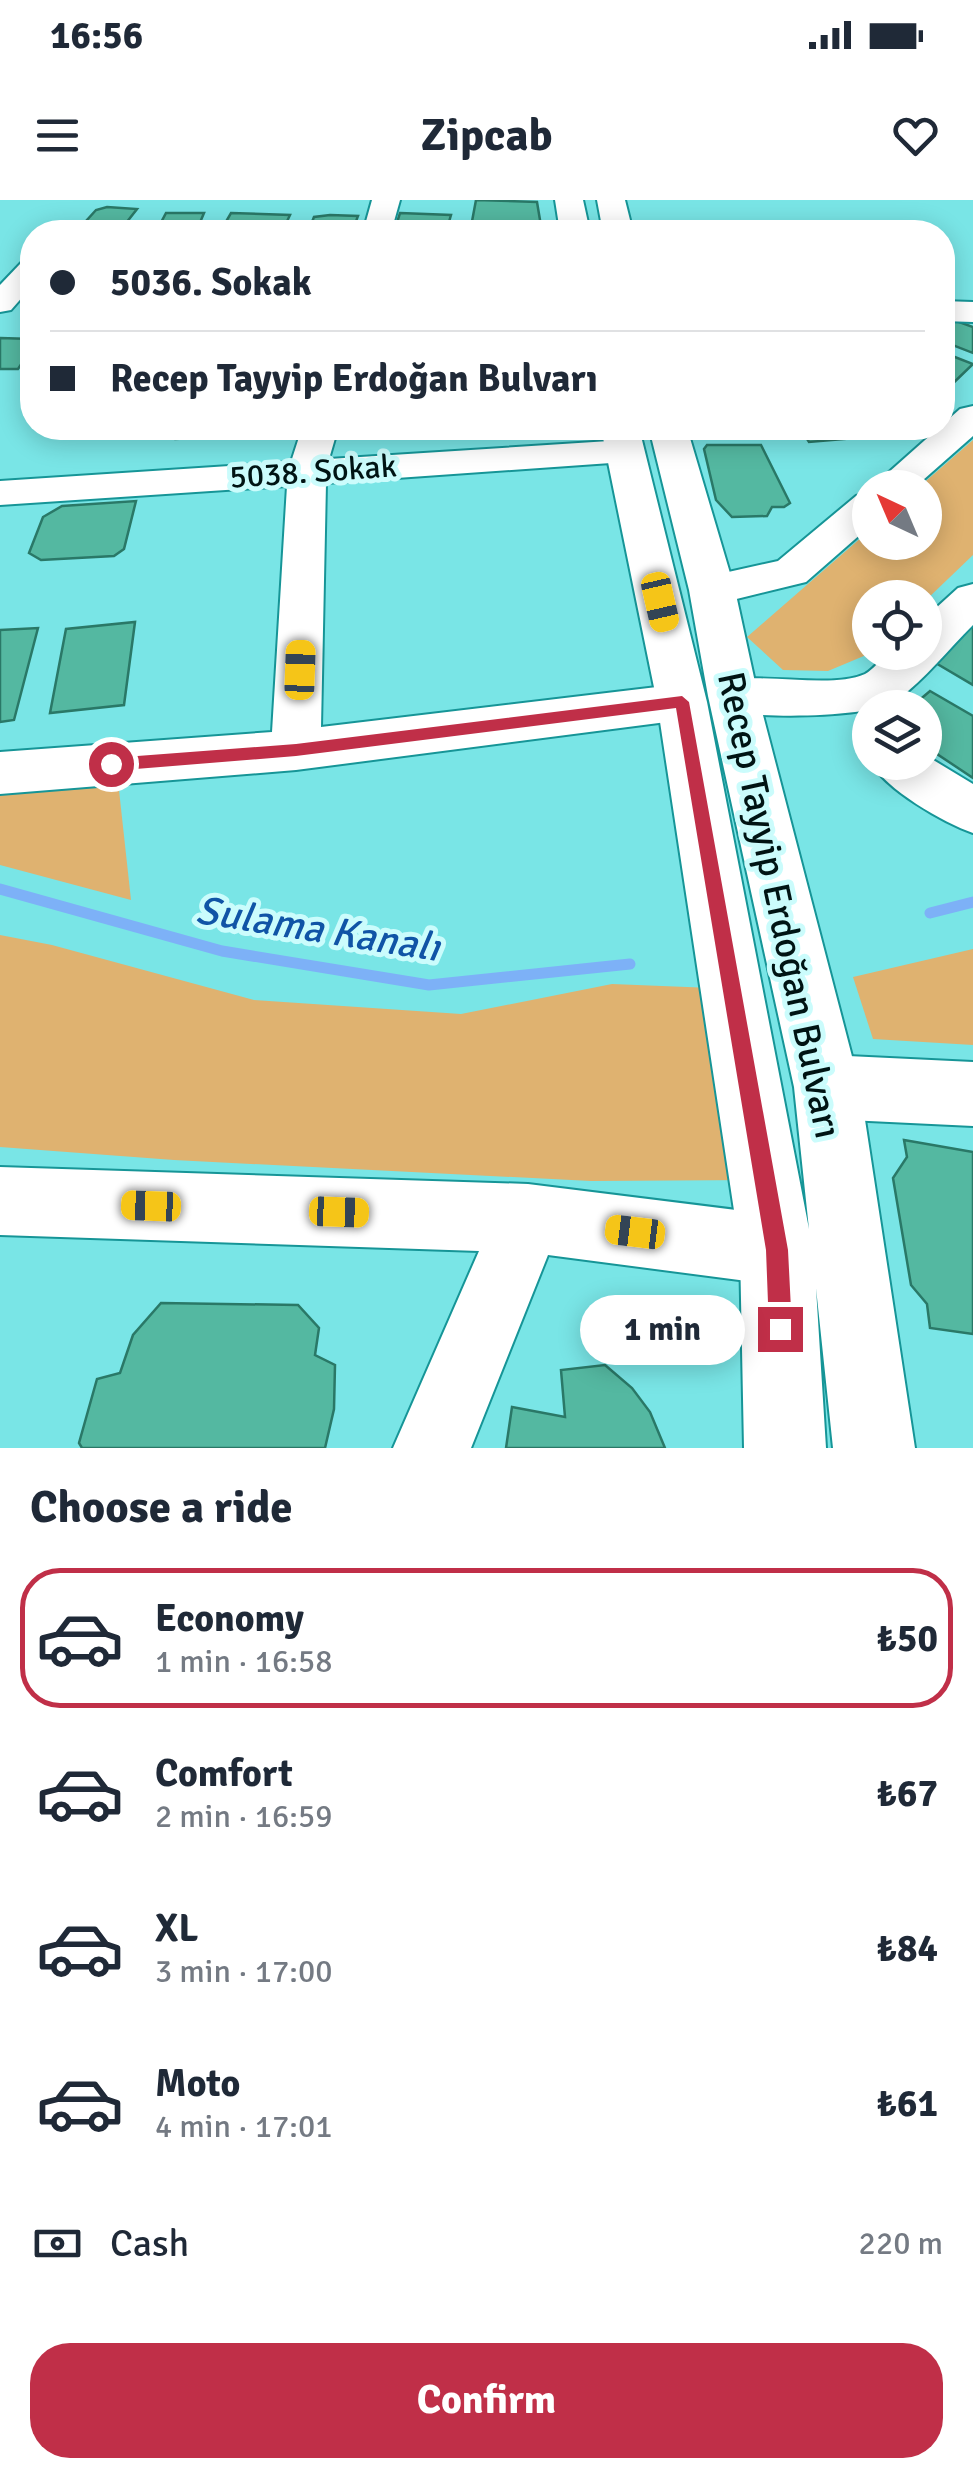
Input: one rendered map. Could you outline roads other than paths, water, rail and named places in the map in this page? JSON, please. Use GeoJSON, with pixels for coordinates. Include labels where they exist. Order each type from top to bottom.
{"type":"FeatureCollection","features":[{"type":"Feature","properties":{"kind":"main road","name":"Recep Tayyip Erdoğan Bulvarı"},"geometry":{"type":"LineString","coordinates":[[639,440],[708,699],[827,1087],[874,1448]]}},
{"type":"Feature","properties":{"kind":"main road","name":"Recep Tayyip Erdoğan Bulvarı"},"geometry":{"type":"LineString","coordinates":[[640,440],[712,590],[708,699],[777,1250],[785,1448]]}},
{"type":"Feature","properties":{"kind":"street"},"geometry":{"type":"LineString","coordinates":[[5,318],[20,274]]}},
{"type":"Feature","properties":{"kind":"street"},"geometry":{"type":"LineString","coordinates":[[296,750],[307,471],[316,440]]}},
{"type":"Feature","properties":{"kind":"street","name":"5038. Sokak"},"geometry":{"type":"LineString","coordinates":[[0,493],[307,471],[592,440]]}},
{"type":"Feature","properties":{"kind":"street"},"geometry":{"type":"LineString","coordinates":[[911,470],[946,440]]}},
{"type":"Feature","properties":{"kind":"street"},"geometry":{"type":"LineString","coordinates":[[712,590],[791,572],[852,520]]}},
{"type":"Feature","properties":{"kind":"street"},"geometry":{"type":"LineString","coordinates":[[942,629],[973,599]]}},
{"type":"Feature","properties":{"kind":"street"},"geometry":{"type":"LineString","coordinates":[[0,772],[296,750],[708,699],[835,696],[878,690],[899,670]]}},
{"type":"Feature","properties":{"kind":"street"},"geometry":{"type":"LineString","coordinates":[[835,696],[852,717]]}},
{"type":"Feature","properties":{"kind":"street"},"geometry":{"type":"LineString","coordinates":[[924,780],[973,812]]}},
{"type":"Feature","properties":{"kind":"street"},"geometry":{"type":"LineString","coordinates":[[827,1087],[973,1094]]}},
{"type":"Feature","properties":{"kind":"street"},"geometry":{"type":"LineString","coordinates":[[0,1201],[528,1218],[777,1250]]}},
{"type":"Feature","properties":{"kind":"street"},"geometry":{"type":"LineString","coordinates":[[432,1448],[528,1218]]}},
{"type":"Feature","properties":{"kind":"waterway","name":"Sulama Kanalı"},"geometry":{"type":"LineString","coordinates":[[0,889],[222,951],[429,985],[630,964]]}},
{"type":"Feature","properties":{"kind":"waterway","name":"Sulama Kanalı"},"geometry":{"type":"LineString","coordinates":[[930,913],[973,902]]}}]}
